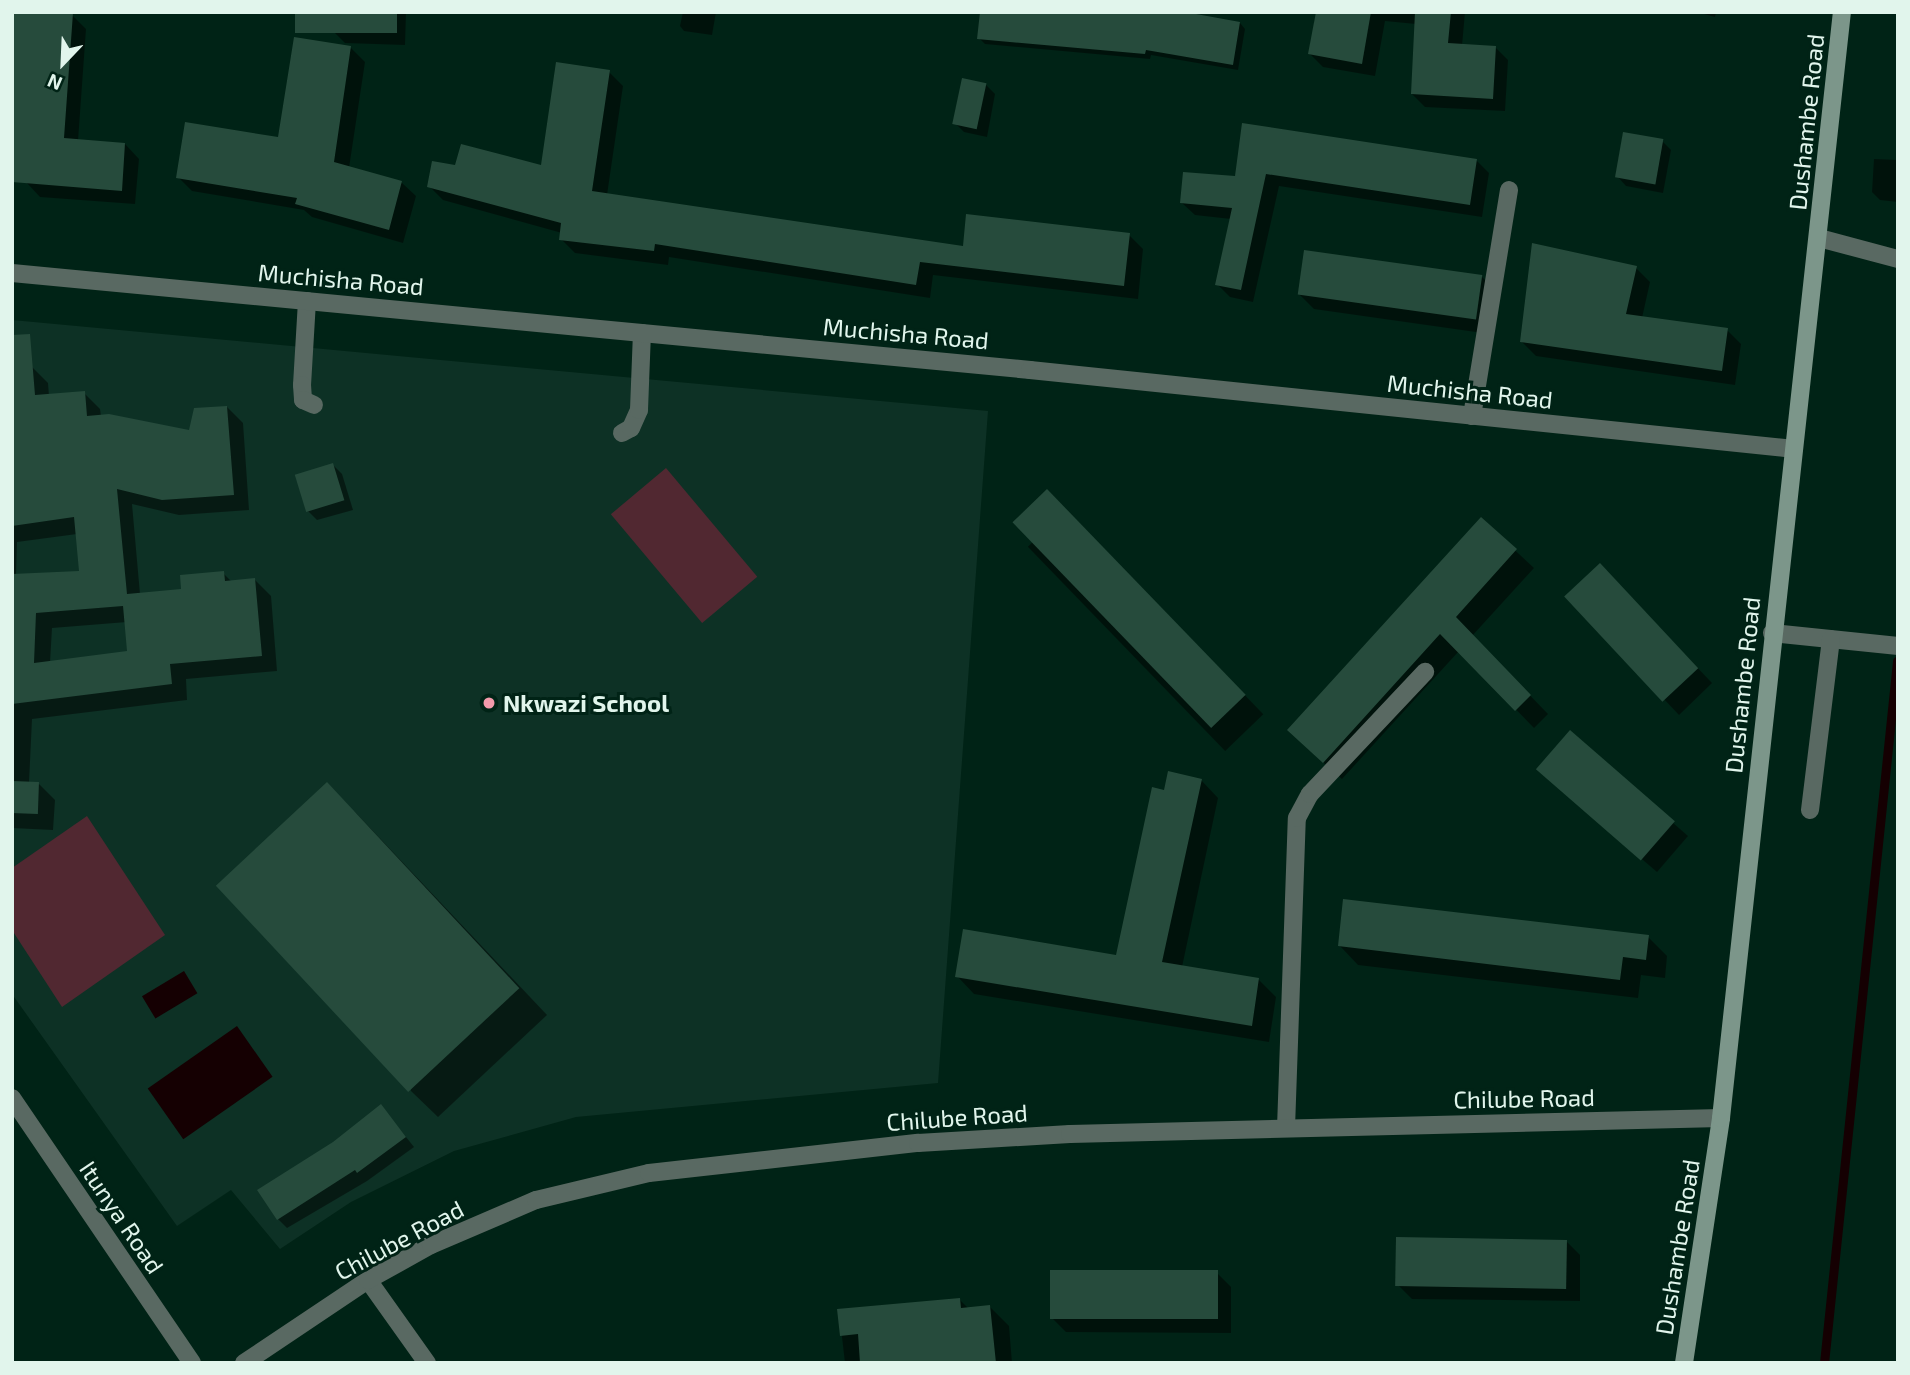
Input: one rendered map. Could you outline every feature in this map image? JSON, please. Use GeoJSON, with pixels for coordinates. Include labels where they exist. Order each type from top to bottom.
{"type":"FeatureCollection","features":[{"type":"Feature","properties":{"kind":"street","name":"Dushambe Road"},"geometry":{"type":"LineString","coordinates":[[1684,1363],[1721,1118],[1842,12]]}},
{"type":"Feature","properties":{"kind":"street"},"geometry":{"type":"LineString","coordinates":[[1472,416],[1509,190]]}},
{"type":"Feature","properties":{"kind":"street"},"geometry":{"type":"LineString","coordinates":[[1819,238],[1898,259]]}},
{"type":"Feature","properties":{"kind":"street","name":"Muchisha Road"},"geometry":{"type":"LineString","coordinates":[[12,273],[642,333],[1794,449]]}},
{"type":"Feature","properties":{"kind":"street"},"geometry":{"type":"LineString","coordinates":[[307,301],[303,400],[314,405]]}},
{"type":"Feature","properties":{"kind":"street"},"geometry":{"type":"LineString","coordinates":[[622,433],[631,428],[639,410],[642,333]]}},
{"type":"Feature","properties":{"kind":"street"},"geometry":{"type":"LineString","coordinates":[[1772,633],[1898,646]]}},
{"type":"Feature","properties":{"kind":"street"},"geometry":{"type":"LineString","coordinates":[[1810,810],[1831,639]]}},
{"type":"Feature","properties":{"kind":"street"},"geometry":{"type":"LineString","coordinates":[[1286,1128],[1297,818],[1310,794],[1425,672]]}},
{"type":"Feature","properties":{"kind":"street","name":"Itunya Road"},"geometry":{"type":"LineString","coordinates":[[12,1098],[192,1363]]}},
{"type":"Feature","properties":{"kind":"street","name":"Chilube Road"},"geometry":{"type":"LineString","coordinates":[[244,1363],[368,1280],[431,1245],[536,1200],[649,1173],[918,1143],[1286,1128],[1721,1118]]}},
{"type":"Feature","properties":{"kind":"street"},"geometry":{"type":"LineString","coordinates":[[368,1280],[427,1363]]}},
{"type":"Feature","properties":{"kind":"shaded area","name":"Nkwazi School"},"geometry":{"type":"Polygon","coordinates":[[[12,320],[988,411],[938,1083],[576,1117],[454,1151],[351,1202],[280,1249],[231,1190],[177,1226],[12,994],[12,320]]]}},
{"type":"Feature","properties":{"kind":"shaded area"},"geometry":{"type":"Polygon","coordinates":[[[666,468],[757,577],[702,623],[611,514],[666,468]]]}},
{"type":"Feature","properties":{"kind":"shaded area"},"geometry":{"type":"Polygon","coordinates":[[[87,816],[165,935],[62,1007],[12,930],[12,868],[87,816]]]}},
{"type":"Feature","properties":{"kind":"shaded area"},"geometry":{"type":"Polygon","coordinates":[[[184,971],[197,993],[155,1019],[142,996],[184,971]]]}},
{"type":"Feature","properties":{"kind":"shaded area"},"geometry":{"type":"Polygon","coordinates":[[[237,1026],[273,1077],[183,1139],[148,1089],[237,1026]]]}},
{"type":"Feature","properties":{"kind":"building"},"geometry":{"type":"Polygon","coordinates":[[[12,12],[73,13],[64,138],[125,143],[122,191],[12,182],[12,12]]]}},
{"type":"Feature","properties":{"kind":"building"},"geometry":{"type":"Polygon","coordinates":[[[295,12],[397,12],[397,33],[295,33],[295,12]]]}},
{"type":"Feature","properties":{"kind":"building"},"geometry":{"type":"Polygon","coordinates":[[[980,12],[1185,12],[1240,22],[1233,65],[1146,50],[1145,54],[977,39],[980,12]]]}},
{"type":"Feature","properties":{"kind":"building"},"geometry":{"type":"Polygon","coordinates":[[[1316,12],[1371,12],[1362,64],[1308,54],[1316,12]]]}},
{"type":"Feature","properties":{"kind":"building"},"geometry":{"type":"Polygon","coordinates":[[[1415,12],[1451,12],[1448,43],[1496,46],[1493,99],[1411,94],[1415,12]]]}},
{"type":"Feature","properties":{"kind":"building"},"geometry":{"type":"Polygon","coordinates":[[[294,37],[351,46],[334,162],[402,181],[389,230],[295,204],[297,198],[176,178],[185,122],[278,137],[294,37]]]}},
{"type":"Feature","properties":{"kind":"building"},"geometry":{"type":"Polygon","coordinates":[[[556,62],[610,70],[592,191],[963,246],[966,214],[1130,233],[1124,286],[920,262],[916,285],[655,244],[654,251],[559,240],[561,223],[427,187],[432,161],[455,165],[461,144],[541,165],[556,62]]]}},
{"type":"Feature","properties":{"kind":"building"},"geometry":{"type":"Polygon","coordinates":[[[962,78],[986,83],[977,129],[952,124],[962,78]]]}},
{"type":"Feature","properties":{"kind":"building"},"geometry":{"type":"Polygon","coordinates":[[[1242,123],[1477,159],[1470,205],[1266,174],[1241,290],[1215,285],[1232,208],[1180,203],[1183,172],[1235,176],[1242,123]]]}},
{"type":"Feature","properties":{"kind":"building"},"geometry":{"type":"Polygon","coordinates":[[[1623,132],[1663,139],[1655,184],[1615,177],[1623,132]]]}},
{"type":"Feature","properties":{"kind":"building"},"geometry":{"type":"Polygon","coordinates":[[[1532,243],[1637,266],[1626,314],[1728,328],[1722,371],[1520,342],[1532,243]]]}},
{"type":"Feature","properties":{"kind":"building"},"geometry":{"type":"Polygon","coordinates":[[[1304,250],[1482,275],[1476,320],[1298,295],[1304,250]]]}},
{"type":"Feature","properties":{"kind":"building"},"geometry":{"type":"Polygon","coordinates":[[[30,334],[35,395],[85,391],[87,416],[109,414],[189,430],[194,408],[227,406],[234,495],[162,500],[117,489],[127,594],[181,589],[180,575],[224,571],[225,581],[255,578],[262,656],[170,664],[172,684],[12,704],[12,574],[79,571],[74,517],[12,526],[12,335],[30,334]],[[123,606],[36,613],[34,663],[127,651],[123,606]]]}},
{"type":"Feature","properties":{"kind":"building"},"geometry":{"type":"Polygon","coordinates":[[[333,463],[344,500],[306,512],[295,475],[333,463]]]}},
{"type":"Feature","properties":{"kind":"building"},"geometry":{"type":"Polygon","coordinates":[[[1047,489],[1246,695],[1211,728],[1012,522],[1047,489]]]}},
{"type":"Feature","properties":{"kind":"building"},"geometry":{"type":"Polygon","coordinates":[[[1481,517],[1517,549],[1456,617],[1531,695],[1515,711],[1440,634],[1323,763],[1287,730],[1481,517]]]}},
{"type":"Feature","properties":{"kind":"building"},"geometry":{"type":"Polygon","coordinates":[[[1600,563],[1698,668],[1662,702],[1564,596],[1600,563]]]}},
{"type":"Feature","properties":{"kind":"building"},"geometry":{"type":"Polygon","coordinates":[[[1570,730],[1675,821],[1641,860],[1536,769],[1570,730]]]}},
{"type":"Feature","properties":{"kind":"building"},"geometry":{"type":"Polygon","coordinates":[[[1168,771],[1202,779],[1162,962],[1259,978],[1252,1026],[955,977],[963,929],[1116,955],[1152,787],[1164,790],[1168,771]]]}},
{"type":"Feature","properties":{"kind":"building"},"geometry":{"type":"Polygon","coordinates":[[[12,781],[39,782],[38,814],[12,813],[12,781]]]}},
{"type":"Feature","properties":{"kind":"building"},"geometry":{"type":"Polygon","coordinates":[[[327,782],[519,988],[408,1092],[216,886],[327,782]]]}},
{"type":"Feature","properties":{"kind":"building"},"geometry":{"type":"Polygon","coordinates":[[[1343,899],[1649,935],[1646,960],[1623,957],[1620,980],[1338,946],[1343,899]]]}},
{"type":"Feature","properties":{"kind":"building"},"geometry":{"type":"Polygon","coordinates":[[[381,1104],[406,1137],[357,1173],[355,1170],[277,1220],[257,1190],[333,1142],[381,1104]]]}},
{"type":"Feature","properties":{"kind":"building"},"geometry":{"type":"Polygon","coordinates":[[[1396,1237],[1567,1240],[1566,1289],[1395,1286],[1396,1237]]]}},
{"type":"Feature","properties":{"kind":"building"},"geometry":{"type":"Polygon","coordinates":[[[1050,1270],[1218,1270],[1218,1319],[1050,1319],[1050,1270]]]}},
{"type":"Feature","properties":{"kind":"building"},"geometry":{"type":"Polygon","coordinates":[[[960,1298],[961,1308],[990,1305],[996,1363],[860,1363],[858,1334],[840,1336],[837,1309],[960,1298]]]}},
{"type":"Feature","properties":{"kind":"waterway"},"geometry":{"type":"LineString","coordinates":[[1824,1363],[1897,661]]}},
{"type":"Feature","properties":{"kind":"place","name":"Nkwazi School"},"geometry":{"type":"Point","coordinates":[489,703]}}]}
